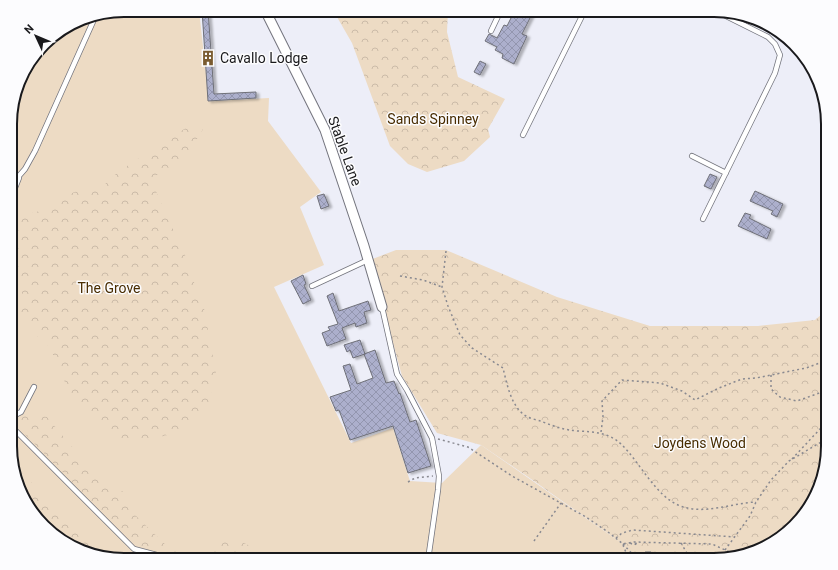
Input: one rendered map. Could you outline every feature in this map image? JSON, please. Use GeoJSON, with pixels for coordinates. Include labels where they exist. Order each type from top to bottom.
{"type":"FeatureCollection","features":[{"type":"Feature","properties":{"kind":"street","name":"Stable Lane"},"geometry":{"type":"LineString","coordinates":[[269,17],[325,130],[382,307]]}},
{"type":"Feature","properties":{"kind":"lane"},"geometry":{"type":"LineString","coordinates":[[491,31],[498,17]]}},
{"type":"Feature","properties":{"kind":"lane"},"geometry":{"type":"LineString","coordinates":[[524,135],[583,17]]}},
{"type":"Feature","properties":{"kind":"lane"},"geometry":{"type":"LineString","coordinates":[[703,219],[775,73],[780,55],[775,44],[768,37],[731,18]]}},
{"type":"Feature","properties":{"kind":"lane"},"geometry":{"type":"LineString","coordinates":[[17,183],[35,151],[93,22]]}},
{"type":"Feature","properties":{"kind":"lane"},"geometry":{"type":"LineString","coordinates":[[692,156],[726,173]]}},
{"type":"Feature","properties":{"kind":"lane"},"geometry":{"type":"LineString","coordinates":[[312,286],[368,260]]}},
{"type":"Feature","properties":{"kind":"lane"},"geometry":{"type":"LineString","coordinates":[[382,307],[397,374],[432,438],[439,476],[429,553]]}},
{"type":"Feature","properties":{"kind":"lane"},"geometry":{"type":"LineString","coordinates":[[17,414],[21,412],[34,387]]}},
{"type":"Feature","properties":{"kind":"lane"},"geometry":{"type":"LineString","coordinates":[[17,432],[134,550],[147,553]]}},
{"type":"Feature","properties":{"kind":"path"},"geometry":{"type":"LineString","coordinates":[[446,251],[442,287],[460,335],[472,348],[503,368],[511,396],[518,408],[526,416],[564,430],[601,432],[620,443],[662,493],[678,505],[694,509],[716,508],[743,502],[756,502]]}},
{"type":"Feature","properties":{"kind":"path"},"geometry":{"type":"LineString","coordinates":[[400,276],[423,280],[442,287]]}},
{"type":"Feature","properties":{"kind":"path"},"geometry":{"type":"LineString","coordinates":[[601,432],[603,417],[602,401],[622,380],[660,383],[682,391],[695,400],[742,379],[806,368],[821,363]]}},
{"type":"Feature","properties":{"kind":"path"},"geometry":{"type":"LineString","coordinates":[[771,375],[771,389],[780,397],[797,401],[821,392]]}},
{"type":"Feature","properties":{"kind":"path"},"geometry":{"type":"LineString","coordinates":[[726,550],[750,516],[756,502],[770,480],[821,428]]}},
{"type":"Feature","properties":{"kind":"path"},"geometry":{"type":"LineString","coordinates":[[432,438],[468,447],[512,476],[586,517],[616,538],[631,553]]}},
{"type":"Feature","properties":{"kind":"path"},"geometry":{"type":"LineString","coordinates":[[789,461],[821,442]]}},
{"type":"Feature","properties":{"kind":"path"},"geometry":{"type":"LineString","coordinates":[[408,482],[415,478],[439,476]]}},
{"type":"Feature","properties":{"kind":"path"},"geometry":{"type":"LineString","coordinates":[[534,541],[561,504]]}},
{"type":"Feature","properties":{"kind":"path"},"geometry":{"type":"LineString","coordinates":[[616,538],[622,532],[633,530],[735,537]]}},
{"type":"Feature","properties":{"kind":"path"},"geometry":{"type":"LineString","coordinates":[[681,543],[686,553]]}},
{"type":"Feature","properties":{"kind":"path"},"geometry":{"type":"LineString","coordinates":[[623,544],[712,544],[730,552]]}},
{"type":"Feature","properties":{"kind":"path"},"geometry":{"type":"LineString","coordinates":[[623,544],[626,553]]}},
{"type":"Feature","properties":{"kind":"green space"},"geometry":{"type":"Polygon","coordinates":[[[117,17],[200,17],[209,101],[269,98],[268,121],[321,192],[300,207],[324,265],[274,287],[351,443],[393,428],[410,481],[442,483],[481,445],[623,544],[627,553],[117,553],[90,547],[71,539],[59,531],[35,505],[28,493],[19,467],[17,453],[17,124],[18,110],[25,83],[39,59],[42,56],[56,56],[56,42],[71,31],[103,19],[117,17]]]}},
{"type":"Feature","properties":{"kind":"green space","name":"Sands Spinney"},"geometry":{"type":"Polygon","coordinates":[[[337,17],[448,17],[447,32],[458,77],[505,99],[488,129],[490,137],[464,161],[427,172],[408,164],[390,146],[352,43],[337,17]]]}},
{"type":"Feature","properties":{"kind":"green space","name":"The Grove"},"geometry":{"type":"Polygon","coordinates":[[[208,121],[177,172],[166,167],[155,177],[154,187],[189,264],[199,300],[204,308],[216,373],[208,405],[184,431],[155,438],[148,449],[133,441],[115,439],[78,404],[53,362],[53,350],[29,329],[19,312],[27,305],[19,286],[17,217],[52,208],[58,199],[84,188],[103,186],[119,171],[189,126],[208,121]]]}},
{"type":"Feature","properties":{"kind":"green space","name":"Joydens Wood"},"geometry":{"type":"Polygon","coordinates":[[[396,250],[446,250],[557,297],[650,326],[758,326],[815,320],[821,315],[821,453],[817,474],[807,499],[799,511],[773,535],[761,542],[735,551],[714,553],[627,553],[623,544],[481,445],[437,433],[402,376],[370,260],[396,250]]]}},
{"type":"Feature","properties":{"kind":"green space"},"geometry":{"type":"Polygon","coordinates":[[[28,412],[47,417],[74,449],[82,464],[128,495],[133,513],[169,548],[186,553],[142,553],[17,426],[17,419],[28,412]]]}},
{"type":"Feature","properties":{"kind":"green space"},"geometry":{"type":"Polygon","coordinates":[[[21,473],[26,476],[54,508],[104,551],[77,542],[59,531],[35,505],[25,487],[21,473]]]}},
{"type":"Feature","properties":{"kind":"green space"},"geometry":{"type":"Polygon","coordinates":[[[225,539],[238,539],[251,547],[253,553],[206,553],[214,542],[225,539]]]}},
{"type":"Feature","properties":{"kind":"building","name":"Cavallo Lodge"},"geometry":{"type":"Polygon","coordinates":[[[202,17],[208,17],[214,94],[256,92],[256,98],[208,101],[202,17]]]}},
{"type":"Feature","properties":{"kind":"building"},"geometry":{"type":"Polygon","coordinates":[[[512,17],[530,17],[522,34],[527,36],[514,64],[502,58],[503,54],[495,50],[497,47],[485,41],[489,34],[497,38],[504,25],[507,26],[512,17]]]}},
{"type":"Feature","properties":{"kind":"building"},"geometry":{"type":"Polygon","coordinates":[[[480,61],[486,64],[480,75],[474,72],[480,61]]]}},
{"type":"Feature","properties":{"kind":"building"},"geometry":{"type":"Polygon","coordinates":[[[710,174],[717,177],[711,189],[704,186],[710,174]]]}},
{"type":"Feature","properties":{"kind":"building"},"geometry":{"type":"Polygon","coordinates":[[[755,191],[783,204],[777,217],[771,214],[773,211],[750,201],[755,191]]]}},
{"type":"Feature","properties":{"kind":"building"},"geometry":{"type":"Polygon","coordinates":[[[324,194],[329,206],[321,209],[317,196],[324,194]]]}},
{"type":"Feature","properties":{"kind":"building"},"geometry":{"type":"Polygon","coordinates":[[[745,213],[751,215],[749,218],[771,229],[767,239],[738,226],[745,213]]]}},
{"type":"Feature","properties":{"kind":"building"},"geometry":{"type":"Polygon","coordinates":[[[303,275],[306,284],[304,285],[311,300],[303,304],[291,281],[303,275]]]}},
{"type":"Feature","properties":{"kind":"building"},"geometry":{"type":"Polygon","coordinates":[[[333,293],[339,311],[368,301],[371,310],[364,312],[367,323],[356,327],[355,323],[342,328],[346,339],[327,346],[322,333],[330,330],[328,327],[338,324],[327,296],[333,293]]]}},
{"type":"Feature","properties":{"kind":"building"},"geometry":{"type":"Polygon","coordinates":[[[360,340],[365,354],[353,358],[350,350],[347,352],[344,345],[360,340]]]}},
{"type":"Feature","properties":{"kind":"building"},"geometry":{"type":"Polygon","coordinates":[[[375,350],[386,383],[394,381],[399,394],[400,393],[410,422],[416,420],[431,466],[408,473],[393,426],[350,440],[339,410],[336,411],[330,397],[351,390],[343,366],[350,364],[357,384],[373,378],[364,354],[375,350]]]}},
{"type":"Feature","properties":{"kind":"place","name":"Cavallo Lodge"},"geometry":{"type":"Point","coordinates":[208,58]}}]}
